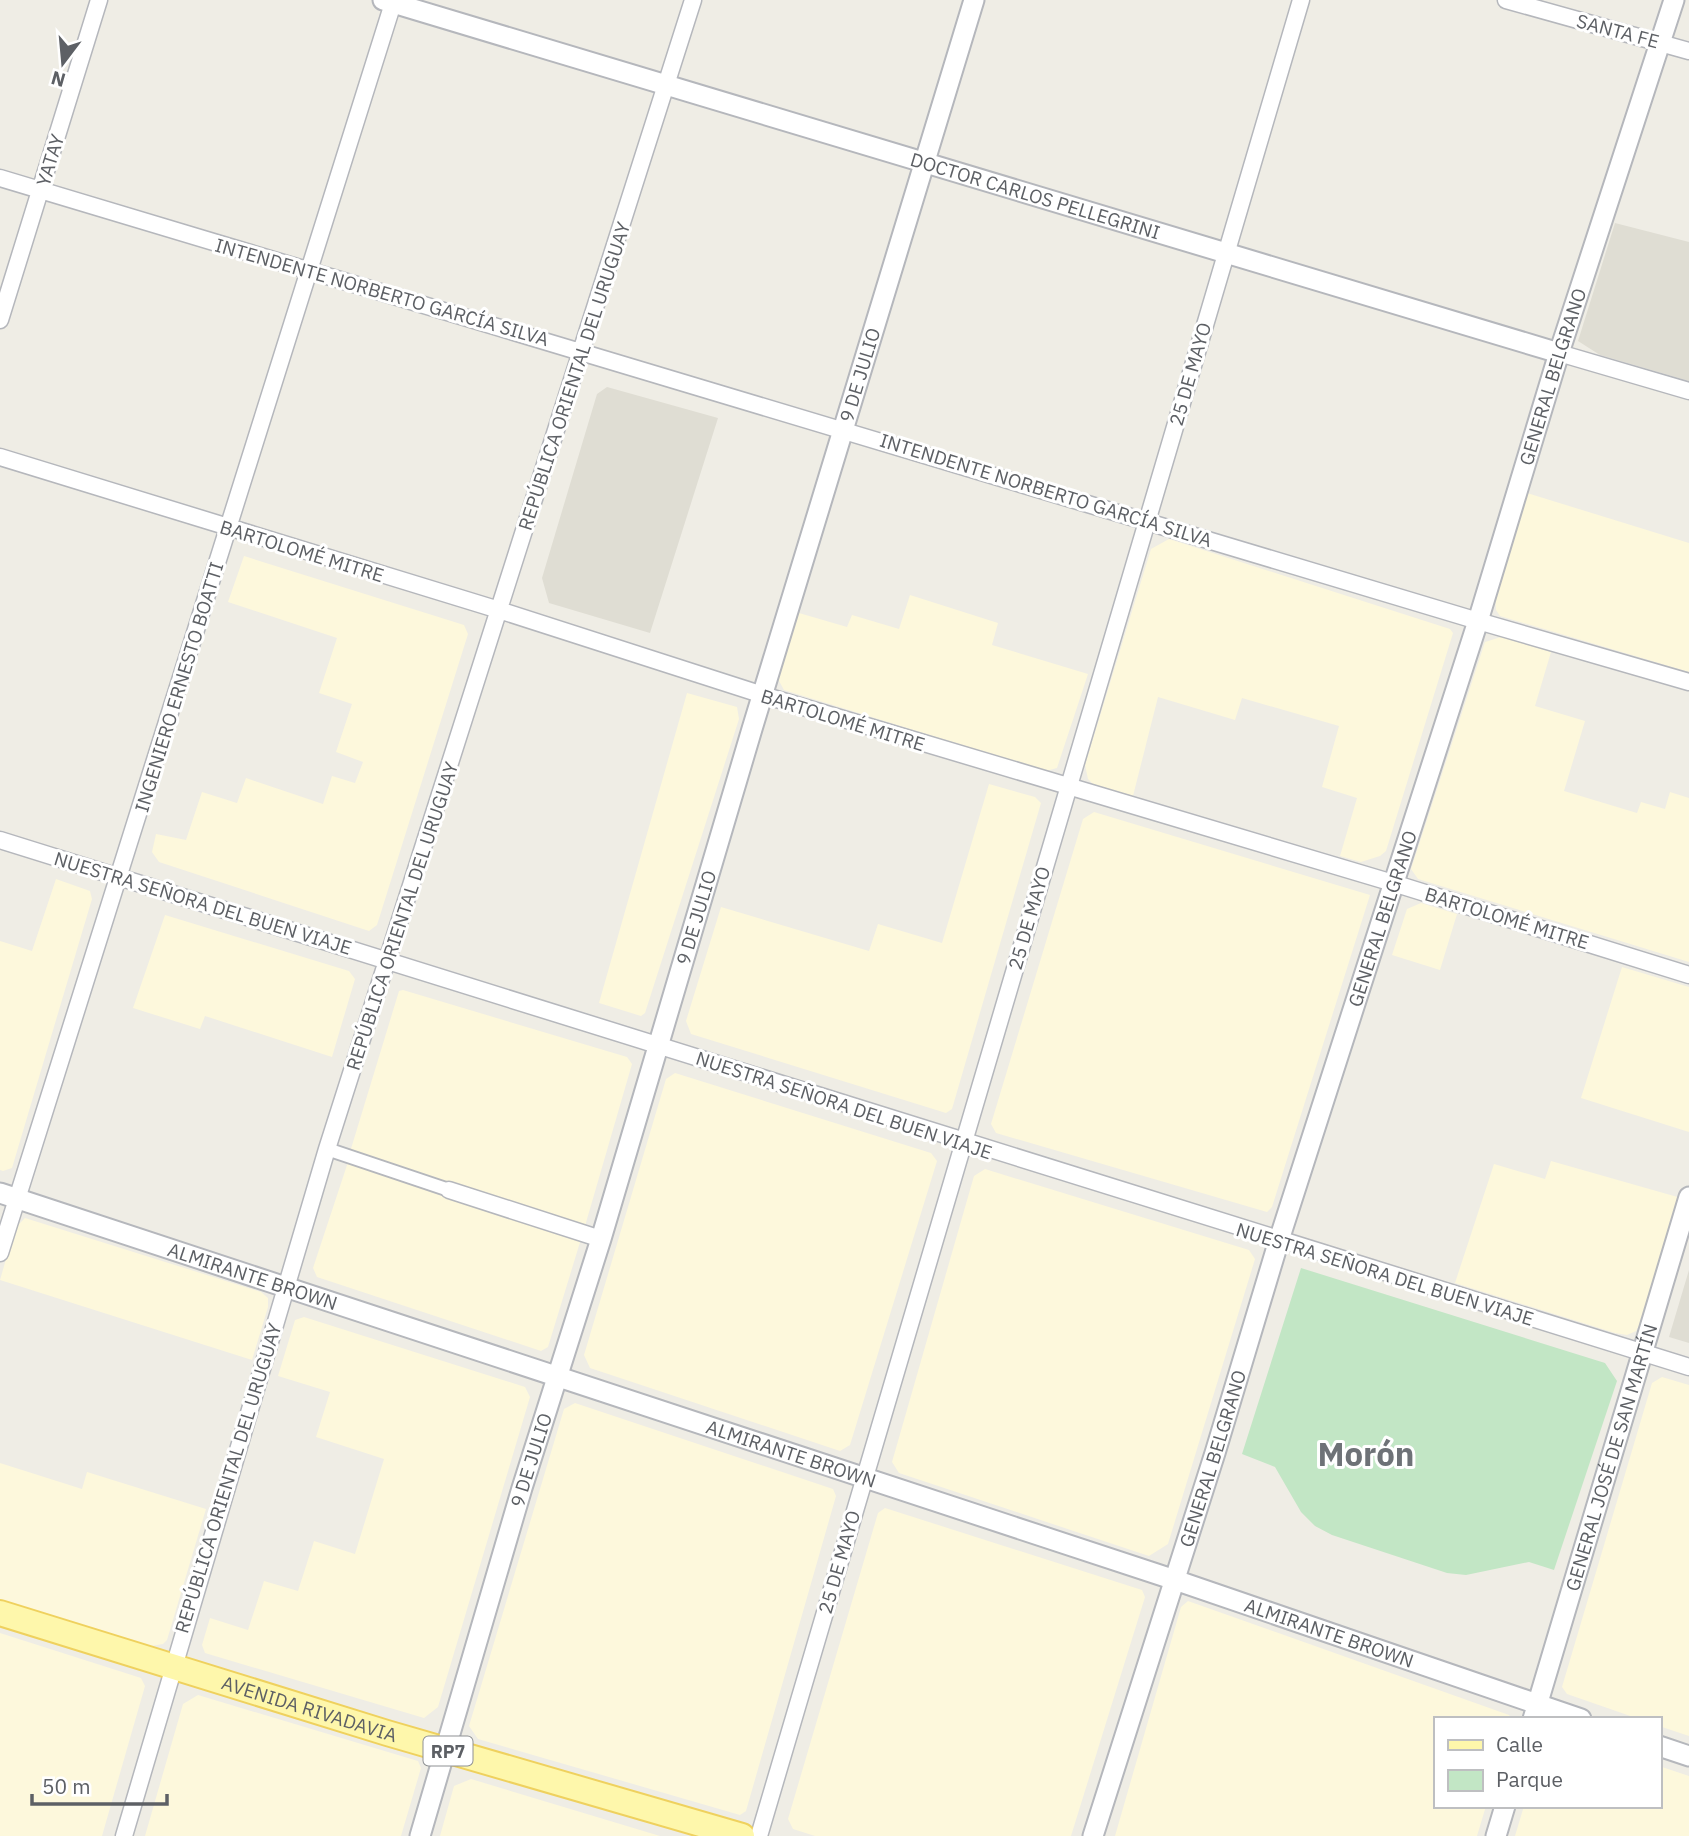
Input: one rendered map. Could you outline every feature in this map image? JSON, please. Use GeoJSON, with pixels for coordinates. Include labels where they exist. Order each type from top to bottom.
{"type":"FeatureCollection","features":[{"type":"Feature","properties":{"kind":"main road","name":"AVENIDA RIVADAVIA"},"geometry":{"type":"LineString","coordinates":[[0,1613],[444,1750],[742,1836]]}},
{"type":"Feature","properties":{"kind":"street","name":"YATAY"},"geometry":{"type":"LineString","coordinates":[[0,320],[99,0]]}},
{"type":"Feature","properties":{"kind":"street","name":"REPÚBLICA ORIENTAL DEL URUGUAY"},"geometry":{"type":"LineString","coordinates":[[124,1836],[327,1149],[693,0]]}},
{"type":"Feature","properties":{"kind":"street","name":"9 DE JULIO"},"geometry":{"type":"LineString","coordinates":[[421,1836],[444,1750],[601,1239],[974,0]]}},
{"type":"Feature","properties":{"kind":"street","name":"25 DE MAYO"},"geometry":{"type":"LineString","coordinates":[[760,1836],[1067,786],[1301,0]]}},
{"type":"Feature","properties":{"kind":"street","name":"SANTA FE"},"geometry":{"type":"LineString","coordinates":[[1506,0],[1689,51]]}},
{"type":"Feature","properties":{"kind":"street","name":"GENERAL BELGRANO"},"geometry":{"type":"LineString","coordinates":[[1093,1836],[1279,1240],[1478,621],[1559,353],[1674,0]]}},
{"type":"Feature","properties":{"kind":"street","name":"DOCTOR CARLOS PELLEGRINI"},"geometry":{"type":"LineString","coordinates":[[390,1],[925,165],[1689,391]]}},
{"type":"Feature","properties":{"kind":"street","name":"INGENIERO ERNESTO BOATTI"},"geometry":{"type":"LineString","coordinates":[[0,1252],[8,1196],[119,877],[309,271],[390,1]]}},
{"type":"Feature","properties":{"kind":"street","name":"INTENDENTE NORBERTO GARCÍA SILVA"},"geometry":{"type":"LineString","coordinates":[[0,178],[1689,682]]}},
{"type":"Feature","properties":{"kind":"street","name":"BARTOLOMÉ MITRE"},"geometry":{"type":"LineString","coordinates":[[0,457],[499,610],[763,695],[1393,883],[1689,975]]}},
{"type":"Feature","properties":{"kind":"street","name":"NUESTRA SEÑORA DEL BUEN VIAJE"},"geometry":{"type":"LineString","coordinates":[[0,840],[964,1143],[1689,1367]]}},
{"type":"Feature","properties":{"kind":"street"},"geometry":{"type":"LineString","coordinates":[[327,1149],[601,1239]]}},
{"type":"Feature","properties":{"kind":"street","name":"ALMIRANTE BROWN"},"geometry":{"type":"LineString","coordinates":[[8,1196],[1175,1580],[1535,1711],[1570,1717]]}},
{"type":"Feature","properties":{"kind":"street","name":"GENERAL JOSÉ DE SAN MARTÍN"},"geometry":{"type":"LineString","coordinates":[[1535,1711],[1640,1352],[1689,1197]]}},
{"type":"Feature","properties":{"kind":"street"},"geometry":{"type":"LineString","coordinates":[[1661,1747],[1689,1756]]}},
{"type":"Feature","properties":{"kind":"street"},"geometry":{"type":"LineString","coordinates":[[1496,1836],[1504,1808]]}},
{"type":"Feature","properties":{"kind":"shaded area"},"geometry":{"type":"Polygon","coordinates":[[[1615,223],[1689,242],[1689,381],[1600,355],[1578,341],[1615,223]]]}},
{"type":"Feature","properties":{"kind":"shaded area"},"geometry":{"type":"Polygon","coordinates":[[[607,387],[718,418],[650,633],[549,603],[542,578],[597,394],[607,387]]]}},
{"type":"Feature","properties":{"kind":"shaded area"},"geometry":{"type":"Polygon","coordinates":[[[1527,493],[1689,543],[1689,672],[1500,616],[1496,610],[1495,595],[1527,493]]]}},
{"type":"Feature","properties":{"kind":"shaded area"},"geometry":{"type":"Polygon","coordinates":[[[1169,539],[1450,629],[1453,633],[1386,851],[1380,856],[1361,862],[1340,856],[1357,798],[1322,787],[1339,726],[1242,698],[1235,720],[1158,697],[1133,796],[1093,784],[1088,779],[1085,765],[1151,549],[1169,539]]]}},
{"type":"Feature","properties":{"kind":"shaded area"},"geometry":{"type":"Polygon","coordinates":[[[244,556],[464,625],[468,634],[377,925],[369,931],[159,862],[152,852],[156,834],[186,840],[202,792],[237,803],[246,778],[323,804],[332,776],[355,783],[363,762],[336,752],[352,704],[319,693],[337,638],[228,602],[244,556]]]}},
{"type":"Feature","properties":{"kind":"shaded area"},"geometry":{"type":"Polygon","coordinates":[[[910,595],[998,623],[992,645],[1088,674],[1057,768],[1046,771],[784,690],[778,679],[799,613],[847,627],[852,615],[899,629],[910,595]]]}},
{"type":"Feature","properties":{"kind":"shaded area"},"geometry":{"type":"Polygon","coordinates":[[[1501,637],[1551,652],[1535,706],[1585,721],[1564,791],[1637,813],[1641,802],[1665,809],[1670,792],[1689,798],[1689,962],[1418,879],[1411,869],[1485,642],[1501,637]]]}},
{"type":"Feature","properties":{"kind":"shaded area"},"geometry":{"type":"Polygon","coordinates":[[[687,693],[737,707],[739,719],[645,1013],[641,1016],[599,1003],[687,693]]]}},
{"type":"Feature","properties":{"kind":"shaded area"},"geometry":{"type":"Polygon","coordinates":[[[989,784],[1035,797],[1041,803],[952,1109],[946,1113],[691,1034],[686,1021],[721,907],[869,951],[878,924],[942,943],[989,784]]]}},
{"type":"Feature","properties":{"kind":"shaded area"},"geometry":{"type":"Polygon","coordinates":[[[1094,812],[1370,895],[1272,1207],[1267,1212],[996,1133],[991,1124],[1083,819],[1094,812]]]}},
{"type":"Feature","properties":{"kind":"shaded area"},"geometry":{"type":"Polygon","coordinates":[[[56,879],[90,891],[92,899],[12,1168],[3,1171],[0,1170],[0,941],[32,951],[56,879]]]}},
{"type":"Feature","properties":{"kind":"shaded area"},"geometry":{"type":"Polygon","coordinates":[[[1421,903],[1457,914],[1440,970],[1392,955],[1407,909],[1421,903]]]}},
{"type":"Feature","properties":{"kind":"shaded area"},"geometry":{"type":"Polygon","coordinates":[[[165,915],[349,971],[355,979],[332,1057],[205,1016],[200,1029],[133,1008],[165,915]]]}},
{"type":"Feature","properties":{"kind":"shaded area"},"geometry":{"type":"Polygon","coordinates":[[[1622,967],[1689,987],[1689,1132],[1581,1098],[1622,967]]]}},
{"type":"Feature","properties":{"kind":"shaded area"},"geometry":{"type":"Polygon","coordinates":[[[399,991],[627,1057],[632,1064],[585,1226],[350,1152],[399,991]]]}},
{"type":"Feature","properties":{"kind":"shaded area"},"geometry":{"type":"Polygon","coordinates":[[[675,1073],[931,1153],[937,1161],[850,1445],[840,1451],[590,1368],[584,1355],[666,1079],[675,1073]]]}},
{"type":"Feature","properties":{"kind":"shaded area"},"geometry":{"type":"Polygon","coordinates":[[[1551,1161],[1681,1198],[1636,1331],[1627,1335],[1615,1333],[1455,1283],[1494,1164],[1545,1179],[1551,1161]]]}},
{"type":"Feature","properties":{"kind":"shaded area"},"geometry":{"type":"Polygon","coordinates":[[[348,1162],[581,1239],[548,1347],[541,1351],[317,1277],[313,1268],[348,1162]]]}},
{"type":"Feature","properties":{"kind":"shaded area"},"geometry":{"type":"Polygon","coordinates":[[[985,1169],[1249,1250],[1255,1259],[1168,1544],[1149,1556],[899,1473],[892,1462],[974,1176],[985,1169]]]}},
{"type":"Feature","properties":{"kind":"shaded area"},"geometry":{"type":"Polygon","coordinates":[[[25,1218],[261,1292],[268,1298],[268,1307],[252,1360],[0,1280],[15,1228],[25,1218]]]}},
{"type":"Feature","properties":{"kind":"shaded area"},"geometry":{"type":"Polygon","coordinates":[[[1689,1270],[1689,1343],[1669,1337],[1689,1270]]]}},
{"type":"Feature","properties":{"kind":"shaded area"},"geometry":{"type":"Polygon","coordinates":[[[304,1317],[525,1387],[530,1397],[438,1707],[424,1718],[205,1653],[202,1645],[210,1618],[248,1630],[264,1581],[298,1591],[314,1541],[355,1554],[384,1459],[316,1437],[330,1392],[278,1376],[295,1320],[304,1317]]]}},
{"type":"Feature","properties":{"kind":"shaded area"},"geometry":{"type":"Polygon","coordinates":[[[1662,1377],[1689,1385],[1689,1736],[1661,1727],[1661,1717],[1633,1717],[1567,1694],[1562,1687],[1652,1383],[1662,1377]]]}},
{"type":"Feature","properties":{"kind":"shaded area"},"geometry":{"type":"Polygon","coordinates":[[[575,1403],[833,1489],[836,1496],[746,1811],[740,1815],[478,1739],[469,1726],[564,1409],[575,1403]]]}},
{"type":"Feature","properties":{"kind":"shaded area"},"geometry":{"type":"Polygon","coordinates":[[[0,1463],[82,1489],[87,1472],[206,1509],[167,1640],[163,1644],[151,1646],[0,1600],[0,1463]]]}},
{"type":"Feature","properties":{"kind":"shaded area"},"geometry":{"type":"Polygon","coordinates":[[[885,1508],[1142,1590],[1145,1597],[1071,1836],[815,1836],[793,1829],[788,1819],[878,1513],[885,1508]]]}},
{"type":"Feature","properties":{"kind":"shaded area"},"geometry":{"type":"Polygon","coordinates":[[[1188,1601],[1509,1715],[1510,1717],[1434,1717],[1434,1808],[1485,1808],[1477,1836],[1115,1836],[1181,1607],[1188,1601]]]}},
{"type":"Feature","properties":{"kind":"shaded area"},"geometry":{"type":"Polygon","coordinates":[[[0,1633],[141,1678],[145,1686],[102,1836],[0,1836],[0,1633]]]}},
{"type":"Feature","properties":{"kind":"shaded area"},"geometry":{"type":"Polygon","coordinates":[[[198,1695],[418,1761],[421,1768],[401,1836],[145,1836],[183,1704],[198,1695]]]}},
{"type":"Feature","properties":{"kind":"shaded area"},"geometry":{"type":"Polygon","coordinates":[[[1661,1767],[1689,1776],[1689,1836],[1515,1836],[1523,1808],[1661,1808],[1661,1767]]]}},
{"type":"Feature","properties":{"kind":"shaded area"},"geometry":{"type":"Polygon","coordinates":[[[471,1779],[660,1836],[440,1836],[454,1786],[471,1779]]]}},
{"type":"Feature","properties":{"kind":"green space"},"geometry":{"type":"Polygon","coordinates":[[[1301,1268],[1605,1363],[1617,1381],[1554,1570],[1529,1562],[1466,1575],[1447,1573],[1332,1535],[1315,1526],[1301,1512],[1275,1467],[1242,1454],[1301,1268]]]}},
{"type":"Feature","properties":{"kind":"district","name":"Morón"},"geometry":{"type":"Point","coordinates":[1366,1453]}}]}
